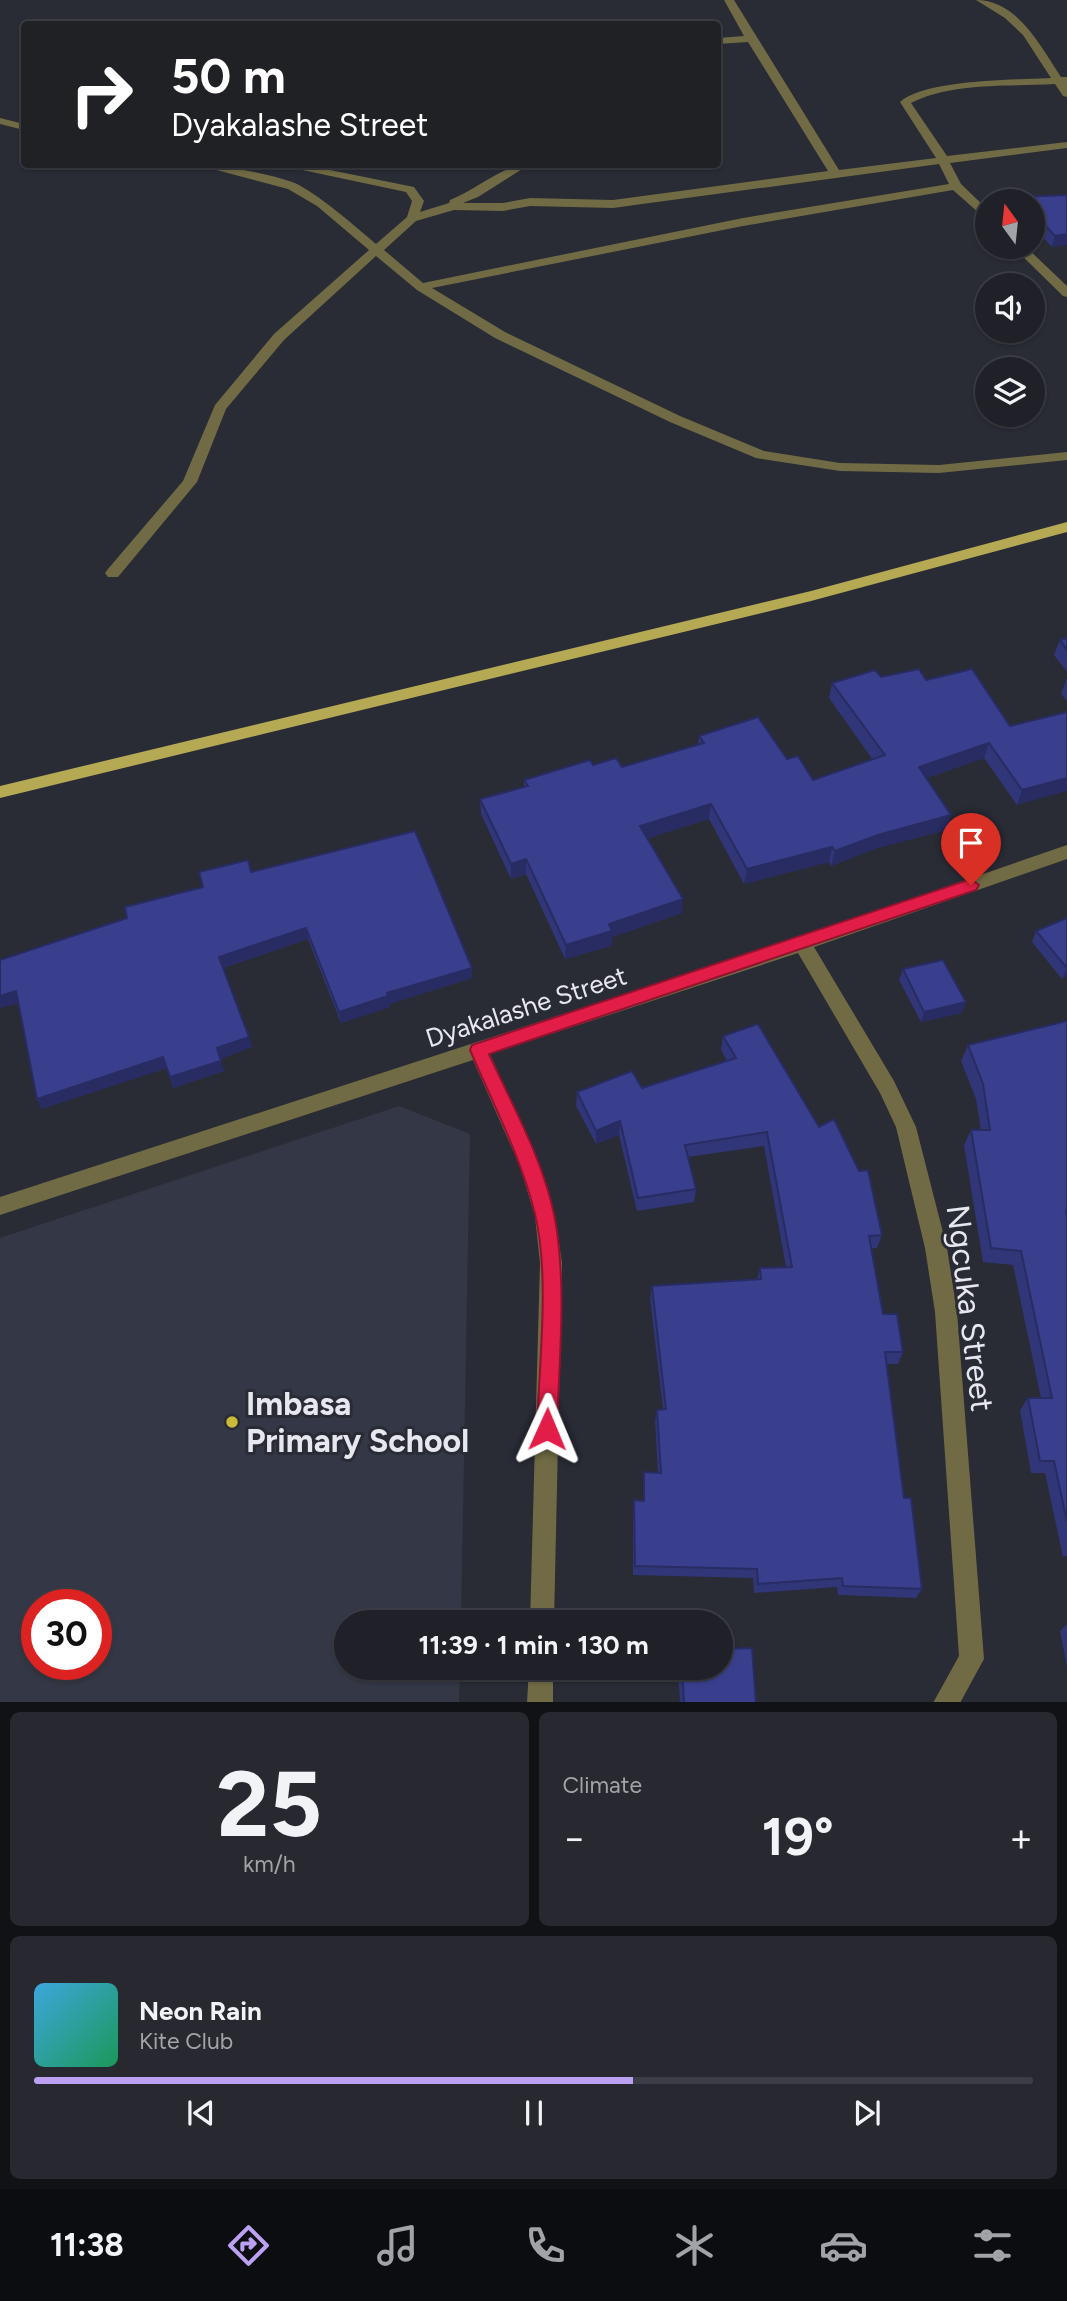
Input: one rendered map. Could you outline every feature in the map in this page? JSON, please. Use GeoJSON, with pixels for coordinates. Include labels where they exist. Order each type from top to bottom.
{"type":"FeatureCollection","features":[{"type":"Feature","properties":{"kind":"main road"},"geometry":{"type":"LineString","coordinates":[[0,792],[811,596],[1067,527]]}},
{"type":"Feature","properties":{"kind":"street"},"geometry":{"type":"LineString","coordinates":[[729,0],[836,174]]}},
{"type":"Feature","properties":{"kind":"street"},"geometry":{"type":"LineString","coordinates":[[981,0],[1009,16],[1027,33],[1062,80],[1067,94]]}},
{"type":"Feature","properties":{"kind":"street"},"geometry":{"type":"LineString","coordinates":[[721,41],[751,39]]}},
{"type":"Feature","properties":{"kind":"street"},"geometry":{"type":"LineString","coordinates":[[975,204],[956,186],[905,102],[912,96],[942,91],[1062,80]]}},
{"type":"Feature","properties":{"kind":"street"},"geometry":{"type":"LineString","coordinates":[[0,121],[21,126]]}},
{"type":"Feature","properties":{"kind":"street"},"geometry":{"type":"LineString","coordinates":[[412,218],[453,206],[503,207],[530,202],[612,204],[1067,145]]}},
{"type":"Feature","properties":{"kind":"street"},"geometry":{"type":"LineString","coordinates":[[216,168],[292,187],[321,204],[421,287],[500,335],[675,419],[761,455],[840,467],[939,470],[1067,456]]}},
{"type":"Feature","properties":{"kind":"street"},"geometry":{"type":"LineString","coordinates":[[300,168],[410,189],[418,201],[412,218]]}},
{"type":"Feature","properties":{"kind":"street"},"geometry":{"type":"LineString","coordinates":[[113,573],[190,481],[220,408],[279,337],[412,218],[474,195],[518,168]]}},
{"type":"Feature","properties":{"kind":"street"},"geometry":{"type":"LineString","coordinates":[[421,287],[743,222],[956,186]]}},
{"type":"Feature","properties":{"kind":"street"},"geometry":{"type":"LineString","coordinates":[[1032,259],[1067,293]]}},
{"type":"Feature","properties":{"kind":"street","name":"Dyakalashe Street"},"geometry":{"type":"LineString","coordinates":[[0,1206],[802,944],[1067,852]]}},
{"type":"Feature","properties":{"kind":"street","name":"Ngcuka Street"},"geometry":{"type":"LineString","coordinates":[[802,944],[887,1087],[906,1127],[936,1248],[946,1312],[972,1659],[946,1702]]}},
{"type":"Feature","properties":{"kind":"street"},"geometry":{"type":"LineString","coordinates":[[478,1050],[529,1164],[545,1216],[551,1263],[542,1610]]}},
{"type":"Feature","properties":{"kind":"street"},"geometry":{"type":"LineString","coordinates":[[540,1702],[541,1680]]}},
{"type":"Feature","properties":{"kind":"shaded area","name":"Imbasa Primary School"},"geometry":{"type":"Polygon","coordinates":[[[399,1106],[470,1134],[461,1610],[334,1610],[334,1680],[460,1680],[459,1702],[0,1702],[0,1238],[399,1106]]]}},
{"type":"Feature","properties":{"kind":"building"},"geometry":{"type":"Polygon","coordinates":[[[1067,195],[1067,234],[1055,236],[1045,225],[1045,196],[1067,195]]]}},
{"type":"Feature","properties":{"kind":"building"},"geometry":{"type":"Polygon","coordinates":[[[1067,638],[1067,650],[1060,640],[1067,638]]]}},
{"type":"Feature","properties":{"kind":"building"},"geometry":{"type":"Polygon","coordinates":[[[919,669],[926,680],[972,669],[1010,726],[1067,712],[1067,778],[1022,790],[989,743],[919,767],[951,815],[878,835],[835,851],[832,847],[747,869],[711,804],[640,826],[683,899],[609,924],[612,931],[566,945],[526,859],[511,864],[480,799],[528,786],[524,780],[590,760],[593,765],[616,758],[622,767],[704,743],[699,736],[758,717],[787,759],[798,756],[813,780],[885,755],[832,683],[875,670],[881,677],[919,669]]]}},
{"type":"Feature","properties":{"kind":"building"},"geometry":{"type":"Polygon","coordinates":[[[415,831],[472,968],[387,993],[388,996],[339,1012],[306,928],[219,957],[249,1037],[217,1048],[221,1061],[170,1077],[163,1057],[37,1099],[16,991],[0,996],[0,960],[127,918],[125,907],[203,887],[199,872],[248,860],[251,872],[415,831]]]}},
{"type":"Feature","properties":{"kind":"building"},"geometry":{"type":"Polygon","coordinates":[[[1067,918],[1067,968],[1036,931],[1067,918]]]}},
{"type":"Feature","properties":{"kind":"building"},"geometry":{"type":"Polygon","coordinates":[[[943,960],[966,1002],[924,1012],[903,969],[943,960]]]}},
{"type":"Feature","properties":{"kind":"building"},"geometry":{"type":"Polygon","coordinates":[[[1067,1021],[1067,1522],[1054,1461],[1040,1461],[1028,1398],[1052,1398],[1021,1251],[991,1248],[971,1130],[990,1130],[983,1084],[968,1045],[1067,1021]]]}},
{"type":"Feature","properties":{"kind":"building"},"geometry":{"type":"Polygon","coordinates":[[[758,1024],[819,1127],[834,1119],[859,1171],[868,1170],[882,1235],[869,1236],[883,1314],[897,1314],[903,1352],[885,1352],[904,1498],[911,1498],[922,1589],[843,1586],[842,1578],[758,1584],[757,1569],[635,1566],[634,1500],[644,1501],[644,1472],[661,1473],[657,1410],[666,1409],[652,1286],[761,1279],[760,1268],[792,1267],[767,1132],[685,1145],[696,1189],[638,1198],[620,1121],[596,1131],[577,1092],[632,1071],[642,1088],[736,1058],[723,1036],[758,1024]]]}},
{"type":"Feature","properties":{"kind":"building"},"geometry":{"type":"Polygon","coordinates":[[[752,1648],[756,1702],[684,1702],[683,1680],[733,1680],[733,1649],[752,1648]]]}},
{"type":"Feature","properties":{"kind":"place","name":"Imbasa Primary School"},"geometry":{"type":"Point","coordinates":[232,1422]}},
{"type":"Feature","properties":{"kind":"route"},"geometry":{"type":"LineString","coordinates":[[547,1429],[551,1263],[545,1216],[529,1164],[478,1050],[802,944],[971,885]]}}]}
